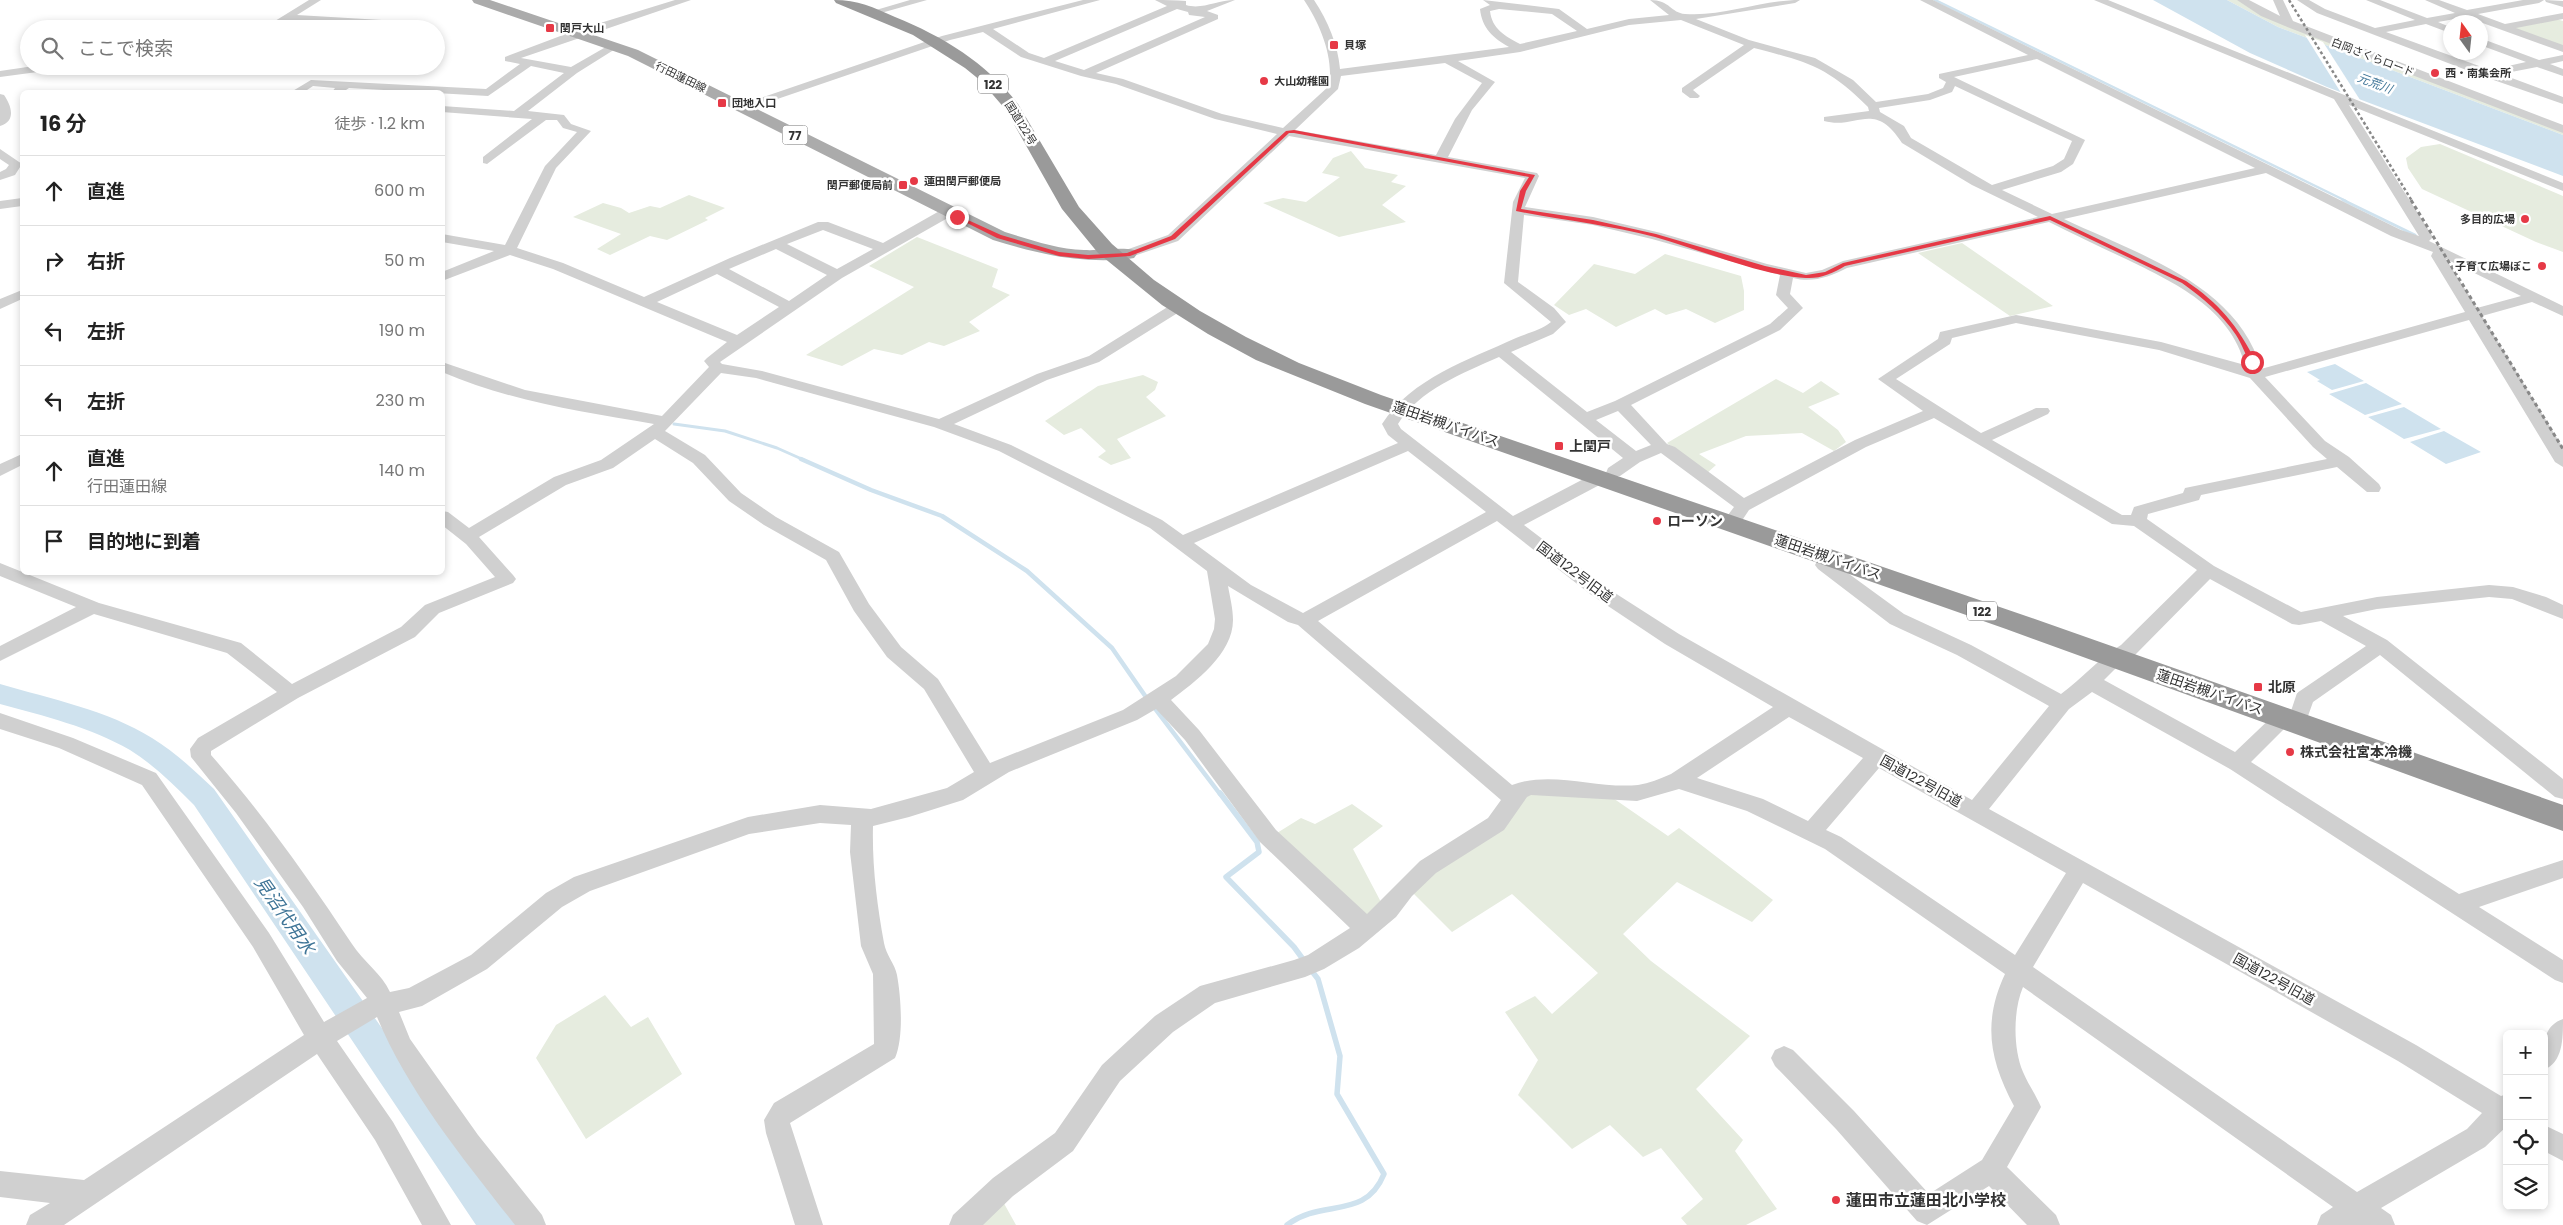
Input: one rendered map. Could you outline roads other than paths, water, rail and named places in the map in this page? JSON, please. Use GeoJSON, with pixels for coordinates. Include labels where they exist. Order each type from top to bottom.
{"type":"FeatureCollection","features":[{"type":"Feature","properties":{"kind":"highway","name":"国道122号"},"geometry":{"type":"LineString","coordinates":[[841,0],[941,40]]}},
{"type":"Feature","properties":{"kind":"highway","name":"国道122号"},"geometry":{"type":"LineString","coordinates":[[856,0],[881,10],[941,40],[987,66],[1009,87],[1121,255]]}},
{"type":"Feature","properties":{"kind":"highway","name":"蓮田岩槻バイパス"},"geometry":{"type":"LineString","coordinates":[[1121,255],[1179,306],[1240,342],[1281,362],[1404,404],[1616,469],[1740,510],[2121,654]]}},
{"type":"Feature","properties":{"kind":"highway","name":"蓮田岩槻バイパス"},"geometry":{"type":"LineString","coordinates":[[1121,255],[1190,301],[1274,348],[1404,404]]}},
{"type":"Feature","properties":{"kind":"highway","name":"蓮田岩槻バイパス"},"geometry":{"type":"LineString","coordinates":[[1616,469],[1828,556],[2563,804]]}},
{"type":"Feature","properties":{"kind":"highway","name":"蓮田岩槻バイパス"},"geometry":{"type":"LineString","coordinates":[[2292,714],[2563,818]]}},
{"type":"Feature","properties":{"kind":"main road","name":"行田蓮田線"},"geometry":{"type":"LineString","coordinates":[[478,0],[615,46],[999,236],[1059,254],[1080,257],[1121,255]]}},
{"type":"Feature","properties":{"kind":"street"},"geometry":{"type":"LineString","coordinates":[[283,20],[316,0]]}},
{"type":"Feature","properties":{"kind":"street"},"geometry":{"type":"LineString","coordinates":[[573,71],[509,59],[576,33],[684,0]]}},
{"type":"Feature","properties":{"kind":"street"},"geometry":{"type":"LineString","coordinates":[[881,10],[922,0]]}},
{"type":"Feature","properties":{"kind":"street"},"geometry":{"type":"LineString","coordinates":[[741,108],[941,40],[1095,0]]}},
{"type":"Feature","properties":{"kind":"street"},"geometry":{"type":"LineString","coordinates":[[1045,62],[1189,0]]}},
{"type":"Feature","properties":{"kind":"street"},"geometry":{"type":"LineString","coordinates":[[1180,18],[1230,0]]}},
{"type":"Feature","properties":{"kind":"street"},"geometry":{"type":"LineString","coordinates":[[1121,255],[1173,238],[1288,132],[1334,86],[1337,73],[1319,15],[1309,0]]}},
{"type":"Feature","properties":{"kind":"street"},"geometry":{"type":"LineString","coordinates":[[1488,0],[1500,6]]}},
{"type":"Feature","properties":{"kind":"street"},"geometry":{"type":"LineString","coordinates":[[1655,0],[1674,14],[1754,44],[1811,60],[1831,70],[1849,82],[1874,110],[1900,129],[1906,140],[1991,189],[2184,282],[2217,307],[2239,335],[2250,356],[2255,375],[2319,444],[2343,461],[2373,488]]}},
{"type":"Feature","properties":{"kind":"street"},"geometry":{"type":"LineString","coordinates":[[1337,73],[1520,49],[1629,22],[1719,14],[1795,0]]}},
{"type":"Feature","properties":{"kind":"street"},"geometry":{"type":"LineString","coordinates":[[1924,0],[2268,169],[2419,242],[2440,250],[2563,312]]}},
{"type":"Feature","properties":{"kind":"street"},"geometry":{"type":"LineString","coordinates":[[2099,0],[2563,187]]}},
{"type":"Feature","properties":{"kind":"street","name":"白岡さくらロード"},"geometry":{"type":"LineString","coordinates":[[2242,0],[2265,14],[2289,24],[2563,129]]}},
{"type":"Feature","properties":{"kind":"street"},"geometry":{"type":"LineString","coordinates":[[2278,0],[2289,24]]}},
{"type":"Feature","properties":{"kind":"street"},"geometry":{"type":"LineString","coordinates":[[2302,0],[2321,11],[2486,74],[2563,101]]}},
{"type":"Feature","properties":{"kind":"street"},"geometry":{"type":"LineString","coordinates":[[2372,0],[2443,27]]}},
{"type":"Feature","properties":{"kind":"street"},"geometry":{"type":"LineString","coordinates":[[2430,0],[2563,49]]}},
{"type":"Feature","properties":{"kind":"street"},"geometry":{"type":"LineString","coordinates":[[2490,0],[2507,6]]}},
{"type":"Feature","properties":{"kind":"street"},"geometry":{"type":"LineString","coordinates":[[2327,39],[2539,0]]}},
{"type":"Feature","properties":{"kind":"street"},"geometry":{"type":"LineString","coordinates":[[2550,0],[2563,4]]}},
{"type":"Feature","properties":{"kind":"street"},"geometry":{"type":"LineString","coordinates":[[1085,74],[1214,17],[1177,5],[1155,1]]}},
{"type":"Feature","properties":{"kind":"street"},"geometry":{"type":"LineString","coordinates":[[1520,49],[1492,32],[1485,20],[1485,9],[1500,6],[1555,5],[1586,33]]}},
{"type":"Feature","properties":{"kind":"street"},"geometry":{"type":"LineString","coordinates":[[287,18],[324,20]]}},
{"type":"Feature","properties":{"kind":"street"},"geometry":{"type":"LineString","coordinates":[[2505,27],[2561,18]]}},
{"type":"Feature","properties":{"kind":"street"},"geometry":{"type":"LineString","coordinates":[[1112,20],[1130,25]]}},
{"type":"Feature","properties":{"kind":"street"},"geometry":{"type":"LineString","coordinates":[[984,28],[1025,55],[1085,74],[1119,81],[1199,112],[1288,132],[1440,161],[1533,176],[1523,191],[1518,210],[1511,283],[1549,310],[1559,322],[1443,379],[1404,404]]}},
{"type":"Feature","properties":{"kind":"street"},"geometry":{"type":"LineString","coordinates":[[2410,45],[2434,40]]}},
{"type":"Feature","properties":{"kind":"street"},"geometry":{"type":"LineString","coordinates":[[1694,96],[1686,90],[1754,44]]}},
{"type":"Feature","properties":{"kind":"street"},"geometry":{"type":"LineString","coordinates":[[2488,44],[2563,72]]}},
{"type":"Feature","properties":{"kind":"street"},"geometry":{"type":"LineString","coordinates":[[517,114],[573,71],[615,46]]}},
{"type":"Feature","properties":{"kind":"street"},"geometry":{"type":"LineString","coordinates":[[1991,189],[2057,169],[2069,161],[2079,140],[1943,76],[2038,56]]}},
{"type":"Feature","properties":{"kind":"street"},"geometry":{"type":"LineString","coordinates":[[2440,83],[2563,58]]}},
{"type":"Feature","properties":{"kind":"street"},"geometry":{"type":"LineString","coordinates":[[1440,161],[1453,129],[1475,96],[1490,82],[1447,60]]}},
{"type":"Feature","properties":{"kind":"street"},"geometry":{"type":"LineString","coordinates":[[1066,68],[1082,61]]}},
{"type":"Feature","properties":{"kind":"street"},"geometry":{"type":"LineString","coordinates":[[465,110],[530,62]]}},
{"type":"Feature","properties":{"kind":"street"},"geometry":{"type":"LineString","coordinates":[[0,83],[4,74],[20,72]]}},
{"type":"Feature","properties":{"kind":"street"},"geometry":{"type":"LineString","coordinates":[[1828,118],[1930,97],[1948,90],[1952,81]]}},
{"type":"Feature","properties":{"kind":"street"},"geometry":{"type":"LineString","coordinates":[[300,90],[311,83],[435,90]]}},
{"type":"Feature","properties":{"kind":"street"},"geometry":{"type":"LineString","coordinates":[[340,90],[346,85]]}},
{"type":"Feature","properties":{"kind":"street"},"geometry":{"type":"LineString","coordinates":[[2473,95],[2520,86]]}},
{"type":"Feature","properties":{"kind":"street"},"geometry":{"type":"LineString","coordinates":[[445,91],[488,93]]}},
{"type":"Feature","properties":{"kind":"street"},"geometry":{"type":"LineString","coordinates":[[2337,95],[2426,237],[2419,242]]}},
{"type":"Feature","properties":{"kind":"street"},"geometry":{"type":"LineString","coordinates":[[0,97],[6,108],[2,118]]}},
{"type":"Feature","properties":{"kind":"street"},"geometry":{"type":"LineString","coordinates":[[445,109],[560,116],[567,126],[585,131],[551,166],[509,250],[445,276]]}},
{"type":"Feature","properties":{"kind":"street"},"geometry":{"type":"LineString","coordinates":[[487,160],[543,116]]}},
{"type":"Feature","properties":{"kind":"street"},"geometry":{"type":"LineString","coordinates":[[0,153],[16,164],[11,172],[0,176]]}},
{"type":"Feature","properties":{"kind":"street"},"geometry":{"type":"LineString","coordinates":[[1518,210],[1593,221],[1656,236],[1787,273],[1815,277],[1843,265],[2268,169]]}},
{"type":"Feature","properties":{"kind":"street"},"geometry":{"type":"LineString","coordinates":[[0,206],[20,202]]}},
{"type":"Feature","properties":{"kind":"street"},"geometry":{"type":"LineString","coordinates":[[948,212],[837,275],[738,341],[712,361],[717,368],[757,374],[941,424],[1005,448],[1038,463],[1156,524],[1244,589],[1295,617],[1305,620],[1513,798]]}},
{"type":"Feature","properties":{"kind":"street"},"geometry":{"type":"LineString","coordinates":[[645,302],[823,225],[883,248]]}},
{"type":"Feature","properties":{"kind":"street"},"geometry":{"type":"LineString","coordinates":[[445,239],[509,250],[558,266],[738,341]]}},
{"type":"Feature","properties":{"kind":"street"},"geometry":{"type":"LineString","coordinates":[[776,244],[837,275]]}},
{"type":"Feature","properties":{"kind":"street"},"geometry":{"type":"LineString","coordinates":[[2440,250],[2438,256],[2563,462]]}},
{"type":"Feature","properties":{"kind":"street"},"geometry":{"type":"LineString","coordinates":[[718,269],[790,307]]}},
{"type":"Feature","properties":{"kind":"street"},"geometry":{"type":"LineString","coordinates":[[1584,419],[1621,404],[1775,327],[1796,308],[1783,295],[1787,273]]}},
{"type":"Feature","properties":{"kind":"street"},"geometry":{"type":"LineString","coordinates":[[0,305],[20,295]]}},
{"type":"Feature","properties":{"kind":"street"},"geometry":{"type":"LineString","coordinates":[[2534,297],[2255,375],[2161,346],[2016,319],[1945,335],[1945,341],[1886,379],[1980,440],[2118,520],[2138,521],[2208,570],[2299,618],[2377,603],[2489,591],[2513,593],[2539,601],[2563,613]]}},
{"type":"Feature","properties":{"kind":"street"},"geometry":{"type":"LineString","coordinates":[[941,424],[1042,377],[1094,359],[1179,306]]}},
{"type":"Feature","properties":{"kind":"street"},"geometry":{"type":"LineString","coordinates":[[1501,352],[1584,419],[1616,469]]}},
{"type":"Feature","properties":{"kind":"street"},"geometry":{"type":"LineString","coordinates":[[445,367],[493,385],[609,412],[659,427],[699,459],[735,497],[770,521],[833,556],[861,607],[894,652],[931,684],[986,774]]}},
{"type":"Feature","properties":{"kind":"street"},"geometry":{"type":"LineString","coordinates":[[467,536],[560,481],[607,464],[659,427],[717,368]]}},
{"type":"Feature","properties":{"kind":"street","name":"国道122号旧道"},"geometry":{"type":"LineString","coordinates":[[1404,404],[1390,424],[1394,432],[1408,445],[1628,612],[1788,707],[2080,869],[2503,1109]]}},
{"type":"Feature","properties":{"kind":"street"},"geometry":{"type":"LineString","coordinates":[[1621,404],[1661,447],[1669,450],[1740,510],[1853,444],[1935,412]]}},
{"type":"Feature","properties":{"kind":"street"},"geometry":{"type":"LineString","coordinates":[[1980,440],[2042,411]]}},
{"type":"Feature","properties":{"kind":"street"},"geometry":{"type":"LineString","coordinates":[[1180,543],[1249,511],[1408,445]]}},
{"type":"Feature","properties":{"kind":"street"},"geometry":{"type":"LineString","coordinates":[[1305,620],[1505,519],[1661,447]]}},
{"type":"Feature","properties":{"kind":"street"},"geometry":{"type":"LineString","coordinates":[[0,471],[20,460]]}},
{"type":"Feature","properties":{"kind":"street"},"geometry":{"type":"LineString","coordinates":[[2138,521],[2140,511],[2193,496],[2191,492],[2343,461]]}},
{"type":"Feature","properties":{"kind":"street"},"geometry":{"type":"LineString","coordinates":[[445,518],[467,536],[506,579],[432,609],[408,632],[291,693],[205,743],[200,749],[201,757],[244,807],[311,900],[345,954],[380,996],[378,1004],[401,1046],[469,1144],[532,1225]]}},
{"type":"Feature","properties":{"kind":"street"},"geometry":{"type":"LineString","coordinates":[[1828,556],[1824,565],[1897,619],[1964,650],[2062,704]]}},
{"type":"Feature","properties":{"kind":"street"},"geometry":{"type":"LineString","coordinates":[[0,569],[92,607],[234,648],[291,693]]}},
{"type":"Feature","properties":{"kind":"street"},"geometry":{"type":"LineString","coordinates":[[40,1225],[85,1193],[320,1038],[378,1004],[413,998],[479,962],[554,900],[582,884],[748,826],[820,814],[862,819],[910,809],[955,794],[986,774],[1130,715],[1158,699],[1183,681],[1216,647],[1224,629],[1224,619],[1216,570]]}},
{"type":"Feature","properties":{"kind":"street"},"geometry":{"type":"LineString","coordinates":[[1975,811],[2062,704],[2091,682],[2208,570]]}},
{"type":"Feature","properties":{"kind":"street"},"geometry":{"type":"LineString","coordinates":[[0,654],[92,607]]}},
{"type":"Feature","properties":{"kind":"street"},"geometry":{"type":"LineString","coordinates":[[2322,613],[2380,645],[2563,791]]}},
{"type":"Feature","properties":{"kind":"street"},"geometry":{"type":"LineString","coordinates":[[2237,764],[2292,714],[2304,698],[2380,645]]}},
{"type":"Feature","properties":{"kind":"street"},"geometry":{"type":"LineString","coordinates":[[2091,682],[2237,764],[2563,972]]}},
{"type":"Feature","properties":{"kind":"street"},"geometry":{"type":"LineString","coordinates":[[1158,699],[1192,735],[1268,836],[1367,929]]}},
{"type":"Feature","properties":{"kind":"street"},"geometry":{"type":"LineString","coordinates":[[963,1225],[1004,1187],[1064,1142],[1111,1073],[1164,1024],[1209,994],[1297,970],[1316,962],[1367,929],[1388,910],[1404,888],[1428,866],[1475,840],[1496,824],[1519,791],[1530,787],[1637,793],[1659,788],[1678,780],[1788,707]]}},
{"type":"Feature","properties":{"kind":"street"},"geometry":{"type":"LineString","coordinates":[[0,721],[66,743],[149,779],[256,932],[320,1038],[384,1131],[437,1225]]}},
{"type":"Feature","properties":{"kind":"street"},"geometry":{"type":"LineString","coordinates":[[1812,831],[1876,756]]}},
{"type":"Feature","properties":{"kind":"street"},"geometry":{"type":"LineString","coordinates":[[1678,780],[1755,805],[1812,831],[1841,849],[2381,1225]]}},
{"type":"Feature","properties":{"kind":"street"},"geometry":{"type":"LineString","coordinates":[[809,1225],[778,1133],[777,1120],[783,1112],[886,1050],[888,1030],[885,974],[873,946],[861,852],[862,819]]}},
{"type":"Feature","properties":{"kind":"street"},"geometry":{"type":"LineString","coordinates":[[1784,1058],[1845,1120],[1927,1211],[1991,1169],[2028,1106],[2010,1073],[2005,1046],[2004,1020],[2007,1002],[2018,971],[2080,869]]}},
{"type":"Feature","properties":{"kind":"street"},"geometry":{"type":"LineString","coordinates":[[2458,904],[2563,869]]}},
{"type":"Feature","properties":{"kind":"street"},"geometry":{"type":"LineString","coordinates":[[2548,1053],[2563,1030]]}},
{"type":"Feature","properties":{"kind":"street"},"geometry":{"type":"LineString","coordinates":[[2332,1225],[2357,1207],[2476,1138],[2503,1112]]}},
{"type":"Feature","properties":{"kind":"street"},"geometry":{"type":"LineString","coordinates":[[2548,1139],[2563,1148]]}},
{"type":"Feature","properties":{"kind":"street"},"geometry":{"type":"LineString","coordinates":[[1991,1169],[2046,1225]]}},
{"type":"Feature","properties":{"kind":"street"},"geometry":{"type":"LineString","coordinates":[[0,1184],[85,1193]]}},
{"type":"Feature","properties":{"kind":"water","name":"元荒川"},"geometry":{"type":"Polygon","coordinates":[[[2153,0],[2227,0],[2278,27],[2563,135],[2563,176],[2327,87],[2250,53],[2153,0]]]}},
{"type":"Feature","properties":{"kind":"water"},"geometry":{"type":"Polygon","coordinates":[[[2335,364],[2364,381],[2332,390],[2307,372],[2335,364]]]}},
{"type":"Feature","properties":{"kind":"water"},"geometry":{"type":"Polygon","coordinates":[[[2366,383],[2402,404],[2365,415],[2329,394],[2366,383]]]}},
{"type":"Feature","properties":{"kind":"water"},"geometry":{"type":"Polygon","coordinates":[[[2404,407],[2441,429],[2404,439],[2368,417],[2404,407]]]}},
{"type":"Feature","properties":{"kind":"water"},"geometry":{"type":"Polygon","coordinates":[[[2444,431],[2481,452],[2446,464],[2410,442],[2444,431]]]}},
{"type":"Feature","properties":{"kind":"waterway"},"geometry":{"type":"LineString","coordinates":[[1935,0],[2346,201]]}},
{"type":"Feature","properties":{"kind":"waterway"},"geometry":{"type":"LineString","coordinates":[[2343,200],[2415,235]]}},
{"type":"Feature","properties":{"kind":"waterway"},"geometry":{"type":"LineString","coordinates":[[674,424],[725,431],[777,448],[804,460]]}},
{"type":"Feature","properties":{"kind":"waterway"},"geometry":{"type":"LineString","coordinates":[[801,459],[871,490],[942,516],[1027,571],[1112,648],[1148,700]]}},
{"type":"Feature","properties":{"kind":"waterway","name":"見沼代用水"},"geometry":{"type":"LineString","coordinates":[[0,694],[82,718],[130,738],[160,757],[204,797],[498,1225]]}},
{"type":"Feature","properties":{"kind":"waterway"},"geometry":{"type":"LineString","coordinates":[[1153,706],[1220,794]]}},
{"type":"Feature","properties":{"kind":"waterway"},"geometry":{"type":"LineString","coordinates":[[1220,793],[1257,842],[1259,852],[1226,877],[1294,947],[1305,962]]}},
{"type":"Feature","properties":{"kind":"waterway"},"geometry":{"type":"LineString","coordinates":[[1287,1225],[1300,1217],[1314,1212],[1354,1204],[1366,1198],[1376,1189],[1384,1174],[1337,1094],[1340,1056],[1318,979],[1311,970]]}},
{"type":"Feature","properties":{"kind":"railway"},"geometry":{"type":"LineString","coordinates":[[2289,0],[2412,201]]}},
{"type":"Feature","properties":{"kind":"railway"},"geometry":{"type":"LineString","coordinates":[[2411,200],[2563,449]]}},
{"type":"Feature","properties":{"kind":"place","name":"閏戸大山"},"geometry":{"type":"Point","coordinates":[550,28]}},
{"type":"Feature","properties":{"kind":"place","name":"貝塚"},"geometry":{"type":"Point","coordinates":[1334,45]}},
{"type":"Feature","properties":{"kind":"place","name":"西・南集会所"},"geometry":{"type":"Point","coordinates":[2435,73]}},
{"type":"Feature","properties":{"kind":"place","name":"大山幼稚園"},"geometry":{"type":"Point","coordinates":[1264,81]}},
{"type":"Feature","properties":{"kind":"place","name":"団地入口"},"geometry":{"type":"Point","coordinates":[722,103]}},
{"type":"Feature","properties":{"kind":"place","name":"蓮田閏戸郵便局"},"geometry":{"type":"Point","coordinates":[914,181]}},
{"type":"Feature","properties":{"kind":"place","name":"閏戸郵便局前"},"geometry":{"type":"Point","coordinates":[903,185]}},
{"type":"Feature","properties":{"kind":"place","name":"多目的広場"},"geometry":{"type":"Point","coordinates":[2525,219]}},
{"type":"Feature","properties":{"kind":"place","name":"子育て広場ぽこ"},"geometry":{"type":"Point","coordinates":[2542,266]}},
{"type":"Feature","properties":{"kind":"place","name":"上閏戸"},"geometry":{"type":"Point","coordinates":[1559,446]}},
{"type":"Feature","properties":{"kind":"place","name":"ローソン"},"geometry":{"type":"Point","coordinates":[1657,521]}},
{"type":"Feature","properties":{"kind":"place","name":"北原"},"geometry":{"type":"Point","coordinates":[2258,687]}},
{"type":"Feature","properties":{"kind":"place","name":"株式会社宮本冷機"},"geometry":{"type":"Point","coordinates":[2290,752]}},
{"type":"Feature","properties":{"kind":"place","name":"蓮田市立蓮田北小学校"},"geometry":{"type":"Point","coordinates":[1836,1200]}}]}
